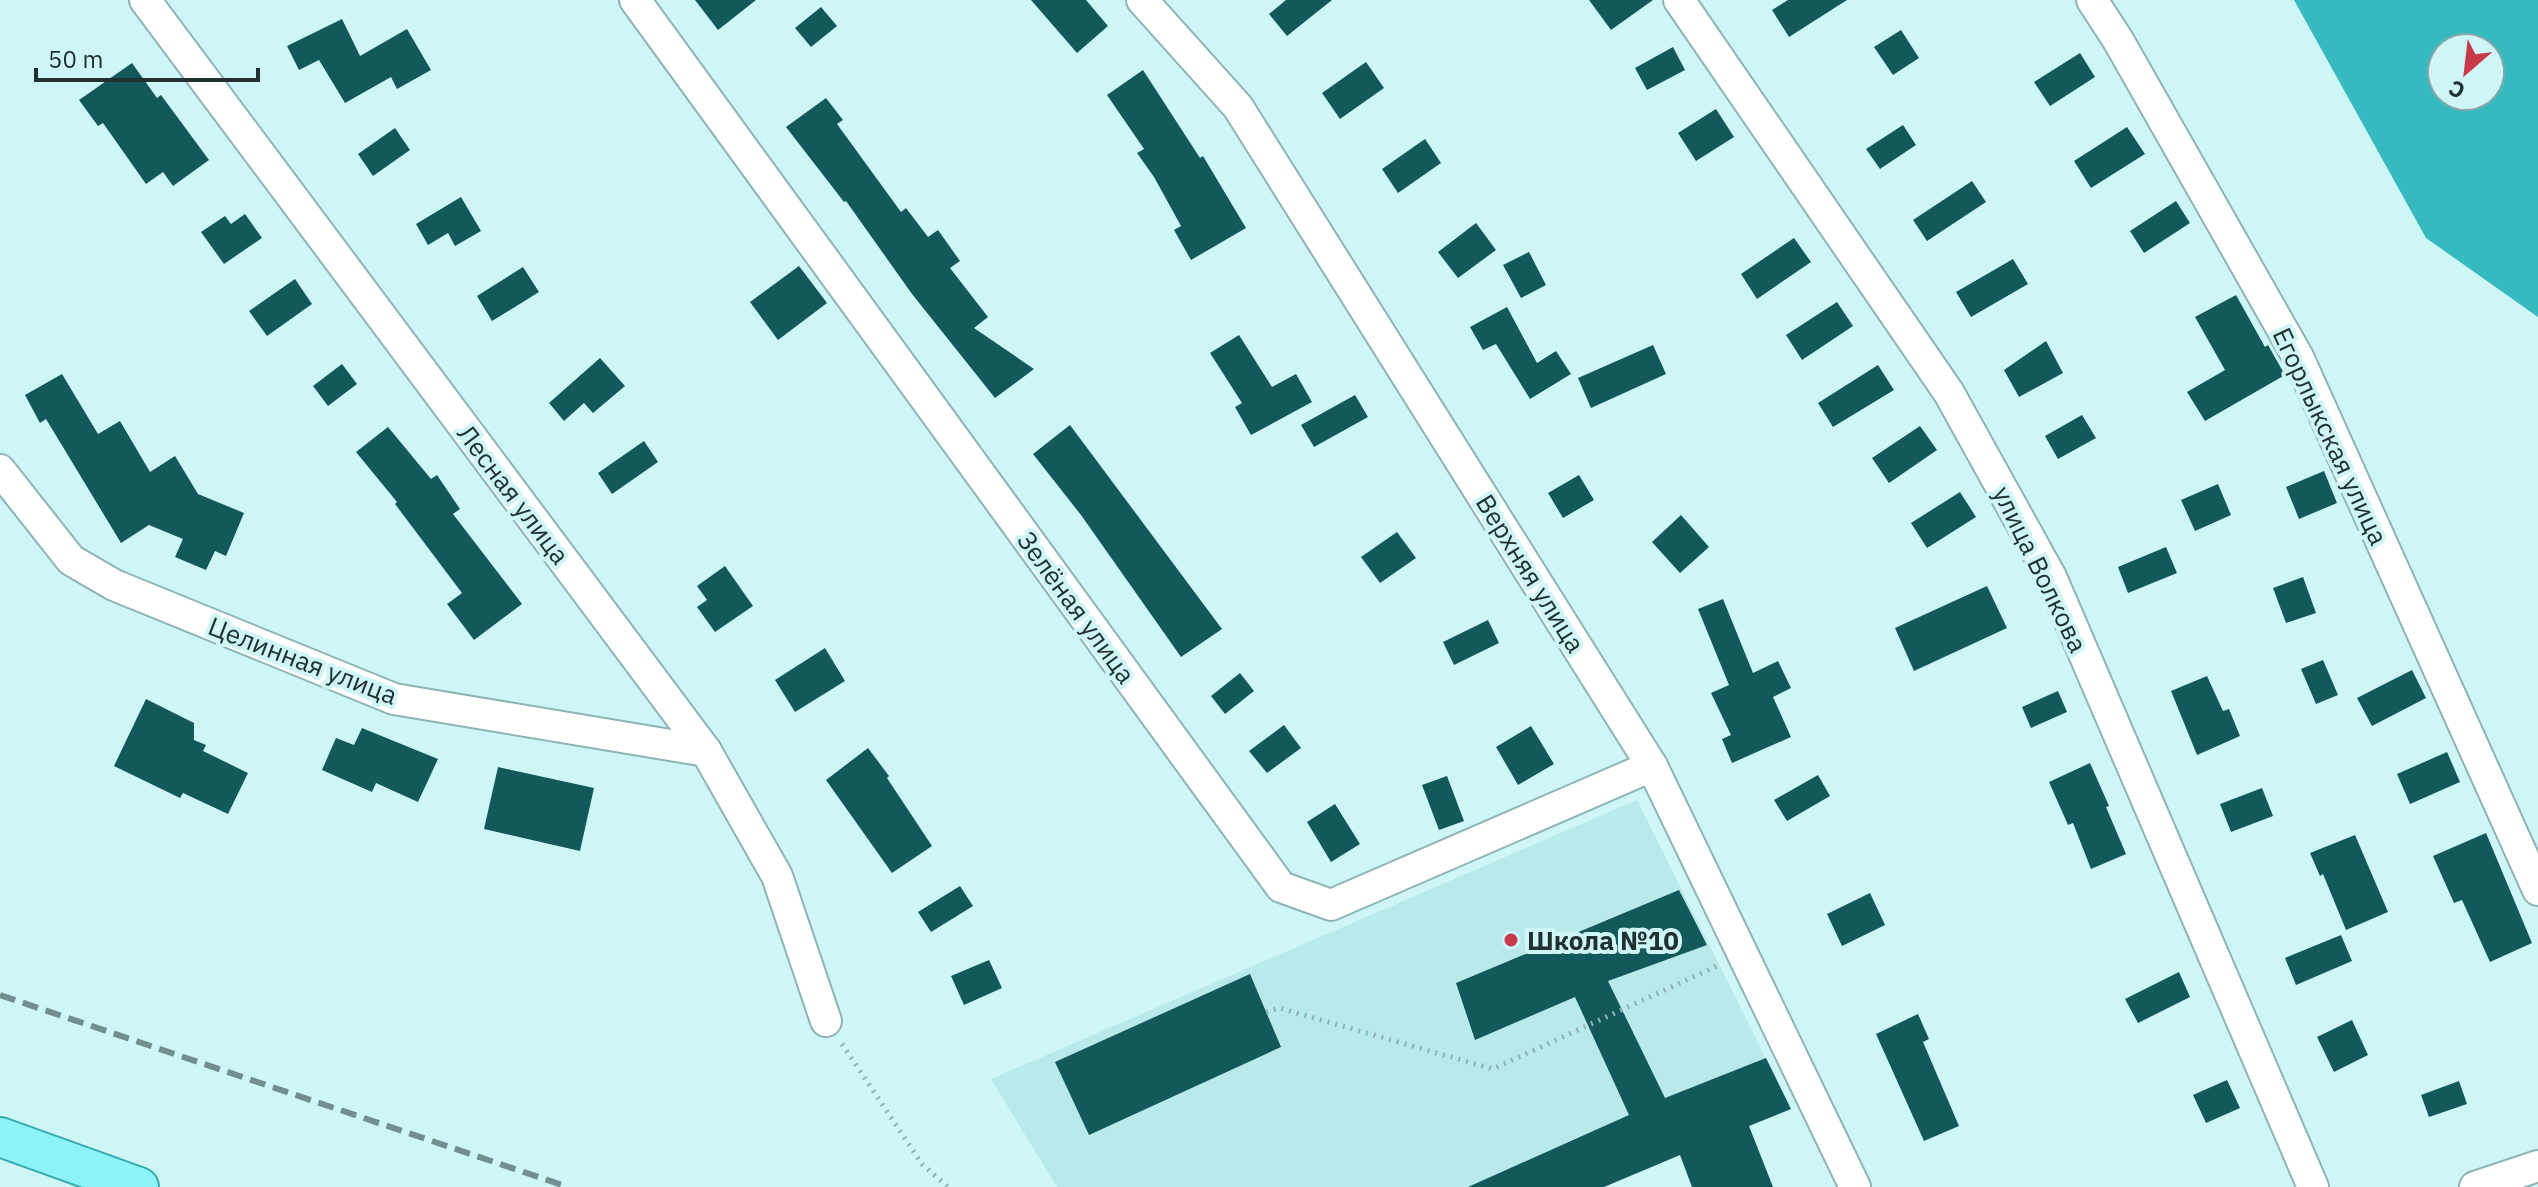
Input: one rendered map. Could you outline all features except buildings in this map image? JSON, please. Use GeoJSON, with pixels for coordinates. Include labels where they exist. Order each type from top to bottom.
{"type":"FeatureCollection","features":[{"type":"Feature","properties":{"kind":"main road"},"geometry":{"type":"LineString","coordinates":[[0,1137],[139,1187]]}},
{"type":"Feature","properties":{"kind":"street","name":"Лесная улица"},"geometry":{"type":"LineString","coordinates":[[145,0],[706,751],[777,876],[826,1021]]}},
{"type":"Feature","properties":{"kind":"street","name":"Зелёная улица"},"geometry":{"type":"LineString","coordinates":[[635,0],[1281,887],[1331,905],[1652,766]]}},
{"type":"Feature","properties":{"kind":"street","name":"Верхняя улица"},"geometry":{"type":"LineString","coordinates":[[1142,0],[1238,107],[1652,766],[1855,1187]]}},
{"type":"Feature","properties":{"kind":"street","name":"улица Волкова"},"geometry":{"type":"LineString","coordinates":[[1679,0],[1949,393],[2051,577],[2313,1187]]}},
{"type":"Feature","properties":{"kind":"street","name":"Егорлыкская улица"},"geometry":{"type":"LineString","coordinates":[[2092,0],[2118,40],[2298,357],[2538,890]]}},
{"type":"Feature","properties":{"kind":"street","name":"Целинная улица"},"geometry":{"type":"LineString","coordinates":[[0,470],[71,560],[114,585],[394,699],[706,751]]}},
{"type":"Feature","properties":{"kind":"street"},"geometry":{"type":"LineString","coordinates":[[2475,1187],[2538,1166]]}},
{"type":"Feature","properties":{"kind":"path"},"geometry":{"type":"LineString","coordinates":[[1266,1012],[1279,1008],[1493,1069],[1743,954]]}},
{"type":"Feature","properties":{"kind":"path"},"geometry":{"type":"LineString","coordinates":[[826,1021],[922,1164],[948,1187]]}},
{"type":"Feature","properties":{"kind":"shaded area","name":"Школа №10"},"geometry":{"type":"Polygon","coordinates":[[[1637,800],[1791,1109],[1604,1187],[1057,1187],[991,1079],[1637,800]]]}},
{"type":"Feature","properties":{"kind":"water"},"geometry":{"type":"Polygon","coordinates":[[[2294,0],[2538,0],[2538,317],[2426,238],[2294,0]]]}},
{"type":"Feature","properties":{"kind":"railway"},"geometry":{"type":"LineString","coordinates":[[0,995],[568,1187]]}},
{"type":"Feature","properties":{"kind":"place","name":"Школа №10"},"geometry":{"type":"Point","coordinates":[1511,940]}}]}
